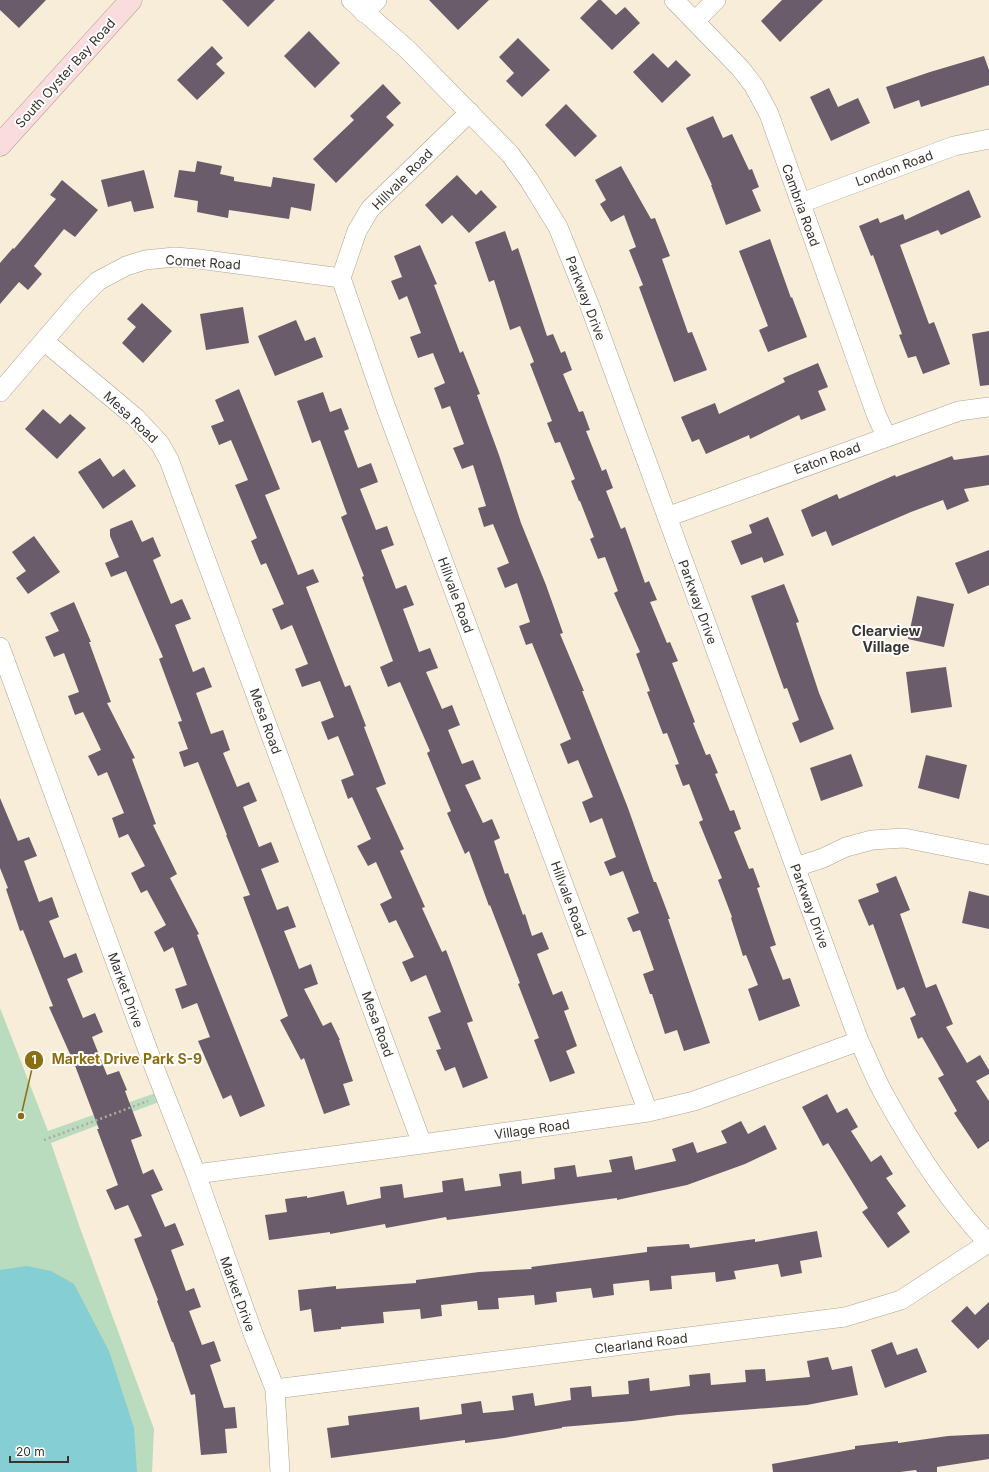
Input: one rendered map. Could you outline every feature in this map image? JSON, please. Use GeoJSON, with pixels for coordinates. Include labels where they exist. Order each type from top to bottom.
{"type":"FeatureCollection","features":[{"type":"Feature","properties":{"kind":"main road","name":"South Oyster Bay Road"},"geometry":{"type":"LineString","coordinates":[[0,146],[131,0]]}},
{"type":"Feature","properties":{"kind":"street","name":"Cambria Road"},"geometry":{"type":"LineString","coordinates":[[674,0],[741,69],[754,86],[769,114],[876,414],[886,436]]}},
{"type":"Feature","properties":{"kind":"street"},"geometry":{"type":"LineString","coordinates":[[695,21],[716,0]]}},
{"type":"Feature","properties":{"kind":"street","name":"Parkway Drive"},"geometry":{"type":"LineString","coordinates":[[364,4],[510,154],[529,180],[558,227],[591,309],[859,1041],[885,1096],[912,1143],[947,1194],[988,1243]]}},
{"type":"Feature","properties":{"kind":"street","name":"Hillvale Road"},"geometry":{"type":"LineString","coordinates":[[470,112],[370,209],[357,232],[341,278],[385,404],[648,1112]]}},
{"type":"Feature","properties":{"kind":"street","name":"London Road"},"geometry":{"type":"LineString","coordinates":[[800,203],[954,146],[989,139]]}},
{"type":"Feature","properties":{"kind":"street","name":"Comet Road"},"geometry":{"type":"LineString","coordinates":[[0,392],[78,301],[98,281],[126,266],[145,260],[175,257],[341,278]]}},
{"type":"Feature","properties":{"kind":"street","name":"Mesa Road"},"geometry":{"type":"LineString","coordinates":[[44,341],[136,418],[160,444],[169,460],[422,1144]]}},
{"type":"Feature","properties":{"kind":"street","name":"Eaton Road"},"geometry":{"type":"LineString","coordinates":[[667,516],[959,411],[989,407]]}},
{"type":"Feature","properties":{"kind":"street","name":"Market Drive"},"geometry":{"type":"LineString","coordinates":[[0,647],[156,1072],[196,1174],[254,1336],[275,1389],[280,1472]]}},
{"type":"Feature","properties":{"kind":"street"},"geometry":{"type":"LineString","coordinates":[[796,867],[823,858],[846,847],[872,840],[904,838],[989,855]]}},
{"type":"Feature","properties":{"kind":"street","name":"Village Road"},"geometry":{"type":"LineString","coordinates":[[196,1174],[648,1112],[694,1100],[859,1041]]}},
{"type":"Feature","properties":{"kind":"street","name":"Clearland Road"},"geometry":{"type":"LineString","coordinates":[[275,1389],[845,1317],[901,1300],[988,1243]]}},
{"type":"Feature","properties":{"kind":"path"},"geometry":{"type":"LineString","coordinates":[[44,1140],[149,1101]]}},
{"type":"Feature","properties":{"kind":"green space"},"geometry":{"type":"Polygon","coordinates":[[[0,1008],[48,1131],[161,1091],[164,1100],[51,1143],[80,1228],[154,1429],[152,1472],[0,1472],[0,1008]]]}},
{"type":"Feature","properties":{"kind":"water"},"geometry":{"type":"Polygon","coordinates":[[[27,1266],[51,1271],[74,1284],[109,1351],[134,1428],[137,1472],[0,1472],[0,1270],[27,1266]]]}},
{"type":"Feature","properties":{"kind":"building"},"geometry":{"type":"Polygon","coordinates":[[[0,0],[46,0],[19,28],[0,10],[0,0]]]}},
{"type":"Feature","properties":{"kind":"building"},"geometry":{"type":"Polygon","coordinates":[[[222,0],[275,0],[248,27],[222,0]]]}},
{"type":"Feature","properties":{"kind":"building"},"geometry":{"type":"Polygon","coordinates":[[[429,0],[489,0],[458,30],[429,0]]]}},
{"type":"Feature","properties":{"kind":"building"},"geometry":{"type":"Polygon","coordinates":[[[598,0],[601,0],[616,15],[625,7],[640,23],[612,50],[580,18],[598,0]]]}},
{"type":"Feature","properties":{"kind":"building"},"geometry":{"type":"Polygon","coordinates":[[[782,0],[823,0],[780,42],[761,21],[782,0]]]}},
{"type":"Feature","properties":{"kind":"building"},"geometry":{"type":"Polygon","coordinates":[[[309,31],[340,63],[315,88],[284,56],[309,31]]]}},
{"type":"Feature","properties":{"kind":"building"},"geometry":{"type":"Polygon","coordinates":[[[518,38],[550,70],[522,97],[506,81],[514,73],[499,57],[518,38]]]}},
{"type":"Feature","properties":{"kind":"building"},"geometry":{"type":"Polygon","coordinates":[[[212,46],[223,58],[216,64],[225,73],[197,100],[177,80],[212,46]]]}},
{"type":"Feature","properties":{"kind":"building"},"geometry":{"type":"Polygon","coordinates":[[[653,53],[668,68],[676,60],[691,75],[662,103],[633,72],[653,53]]]}},
{"type":"Feature","properties":{"kind":"building"},"geometry":{"type":"Polygon","coordinates":[[[984,56],[989,70],[989,85],[921,107],[919,100],[894,109],[886,87],[984,56]]]}},
{"type":"Feature","properties":{"kind":"building"},"geometry":{"type":"Polygon","coordinates":[[[383,84],[401,103],[386,117],[394,125],[336,183],[313,159],[354,120],[350,116],[383,84]]]}},
{"type":"Feature","properties":{"kind":"building"},"geometry":{"type":"Polygon","coordinates":[[[829,88],[838,107],[858,98],[870,123],[831,141],[810,97],[829,88]]]}},
{"type":"Feature","properties":{"kind":"building"},"geometry":{"type":"Polygon","coordinates":[[[566,104],[597,136],[575,157],[545,125],[566,104]]]}},
{"type":"Feature","properties":{"kind":"building"},"geometry":{"type":"Polygon","coordinates":[[[713,116],[723,138],[732,134],[749,170],[752,169],[759,187],[752,190],[761,211],[726,225],[712,185],[686,128],[713,116]]]}},
{"type":"Feature","properties":{"kind":"building"},"geometry":{"type":"Polygon","coordinates":[[[197,161],[222,166],[220,174],[234,177],[234,181],[271,187],[273,177],[315,184],[311,211],[291,207],[289,219],[229,210],[228,218],[197,212],[198,201],[174,197],[179,170],[195,172],[197,161]]]}},
{"type":"Feature","properties":{"kind":"building"},"geometry":{"type":"Polygon","coordinates":[[[621,166],[651,219],[655,218],[670,256],[662,259],[688,333],[692,332],[707,370],[674,382],[639,287],[643,285],[629,250],[636,247],[624,215],[611,222],[600,204],[606,200],[595,180],[621,166]]]}},
{"type":"Feature","properties":{"kind":"building"},"geometry":{"type":"Polygon","coordinates":[[[144,170],[154,208],[134,212],[131,201],[108,207],[101,180],[144,170]]]}},
{"type":"Feature","properties":{"kind":"building"},"geometry":{"type":"Polygon","coordinates":[[[457,175],[476,195],[481,190],[497,207],[469,233],[452,215],[442,224],[425,205],[457,175]]]}},
{"type":"Feature","properties":{"kind":"building"},"geometry":{"type":"Polygon","coordinates":[[[62,180],[98,210],[75,237],[64,229],[34,266],[42,274],[28,290],[19,282],[0,304],[0,263],[13,248],[14,249],[56,199],[50,195],[62,180]]]}},
{"type":"Feature","properties":{"kind":"building"},"geometry":{"type":"Polygon","coordinates":[[[969,190],[981,217],[941,235],[938,230],[900,245],[929,324],[934,322],[950,364],[923,374],[916,356],[908,358],[899,335],[902,334],[873,255],[871,256],[859,226],[878,218],[880,223],[903,214],[905,220],[969,190]]]}},
{"type":"Feature","properties":{"kind":"building"},"geometry":{"type":"Polygon","coordinates":[[[505,231],[512,251],[518,248],[547,336],[553,334],[561,353],[565,351],[572,370],[563,374],[579,412],[583,411],[590,430],[586,431],[602,471],[606,469],[613,488],[606,491],[621,529],[625,527],[645,583],[649,581],[657,600],[650,602],[667,643],[670,642],[678,661],[672,663],[695,722],[693,723],[706,755],[710,754],[718,773],[715,774],[730,811],[734,810],[741,829],[734,832],[749,869],[753,868],[760,887],[757,888],[776,945],[770,947],[783,980],[790,978],[800,1006],[759,1021],[748,989],[758,985],[746,955],[743,956],[731,918],[732,917],[718,880],[722,878],[699,822],[703,820],[689,784],[683,786],[675,765],[679,764],[667,733],[663,734],[647,692],[650,691],[636,654],[640,652],[614,593],[618,591],[605,557],[598,559],[590,539],[594,537],[571,481],[575,479],[560,442],[555,443],[547,423],[552,421],[530,364],[534,362],[520,326],[510,330],[494,280],[489,282],[475,242],[505,231]]]}},
{"type":"Feature","properties":{"kind":"building"},"geometry":{"type":"Polygon","coordinates":[[[770,239],[807,337],[768,352],[759,330],[768,326],[739,251],[770,239]]]}},
{"type":"Feature","properties":{"kind":"building"},"geometry":{"type":"Polygon","coordinates":[[[420,245],[437,284],[434,285],[460,353],[463,351],[480,394],[477,395],[499,455],[521,523],[546,585],[563,633],[560,634],[584,691],[582,691],[628,808],[654,882],[656,882],[670,919],[668,919],[710,1043],[684,1051],[677,1030],[665,1034],[652,994],[650,994],[643,974],[654,970],[640,930],[633,932],[627,918],[639,913],[623,871],[610,876],[604,862],[616,857],[602,818],[590,823],[582,802],[593,797],[578,760],[568,764],[560,744],[571,739],[532,643],[526,645],[519,626],[530,622],[517,583],[505,588],[497,568],[509,563],[493,524],[484,527],[478,508],[486,506],[473,465],[462,469],[453,448],[464,444],[450,406],[442,409],[434,388],[445,383],[433,353],[418,358],[410,337],[421,333],[407,296],[399,300],[391,281],[402,277],[394,256],[420,245]]]}},
{"type":"Feature","properties":{"kind":"building"},"geometry":{"type":"Polygon","coordinates":[[[142,303],[172,331],[143,363],[122,343],[136,327],[127,319],[142,303]]]}},
{"type":"Feature","properties":{"kind":"building"},"geometry":{"type":"Polygon","coordinates":[[[243,307],[249,343],[206,350],[200,314],[243,307]]]}},
{"type":"Feature","properties":{"kind":"building"},"geometry":{"type":"Polygon","coordinates":[[[296,320],[305,341],[315,337],[323,357],[275,376],[258,336],[296,320]]]}},
{"type":"Feature","properties":{"kind":"building"},"geometry":{"type":"Polygon","coordinates":[[[989,331],[989,385],[980,386],[972,334],[989,331]]]}},
{"type":"Feature","properties":{"kind":"building"},"geometry":{"type":"Polygon","coordinates":[[[818,363],[828,387],[818,391],[826,410],[801,420],[799,415],[750,439],[749,435],[706,454],[699,439],[692,442],[681,417],[715,403],[719,414],[785,382],[783,378],[818,363]]]}},
{"type":"Feature","properties":{"kind":"building"},"geometry":{"type":"Polygon","coordinates":[[[239,389],[280,489],[265,495],[298,575],[313,569],[319,582],[306,587],[345,687],[350,685],[366,726],[364,727],[386,784],[376,788],[404,849],[400,851],[425,907],[422,908],[442,952],[446,950],[473,1021],[467,1023],[488,1078],[463,1088],[455,1067],[445,1071],[436,1050],[441,1049],[428,1017],[441,1012],[426,975],[411,982],[402,962],[414,957],[396,920],[389,923],[380,904],[392,898],[376,862],[368,866],[357,846],[371,839],[352,797],[348,799],[341,780],[354,775],[338,736],[328,740],[321,722],[334,717],[320,681],[302,687],[295,669],[308,664],[292,625],[281,630],[272,609],[284,604],[266,563],[261,565],[251,541],[257,538],[235,485],[248,480],[231,440],[219,445],[211,426],[224,421],[215,400],[239,389]]]}},
{"type":"Feature","properties":{"kind":"building"},"geometry":{"type":"Polygon","coordinates":[[[323,392],[330,412],[341,408],[349,429],[344,431],[358,468],[371,463],[378,482],[360,489],[376,530],[387,526],[394,545],[381,550],[396,589],[406,585],[414,605],[403,609],[419,652],[430,648],[438,668],[426,672],[442,709],[452,705],[460,725],[448,730],[462,764],[473,760],[481,779],[465,785],[483,823],[492,819],[500,838],[494,841],[505,874],[508,873],[523,915],[525,914],[532,936],[542,932],[549,949],[537,954],[553,995],[562,991],[569,1009],[564,1011],[577,1046],[566,1051],[575,1073],[550,1082],[534,1040],[539,1038],[518,984],[520,983],[469,851],[465,854],[447,813],[451,811],[427,753],[430,751],[400,682],[388,687],[380,667],[393,661],[362,577],[364,576],[341,517],[347,514],[320,440],[312,443],[297,401],[323,392]]]}},
{"type":"Feature","properties":{"kind":"building"},"geometry":{"type":"Polygon","coordinates":[[[43,409],[60,424],[70,414],[86,428],[57,459],[25,429],[43,409]]]}},
{"type":"Feature","properties":{"kind":"building"},"geometry":{"type":"Polygon","coordinates":[[[989,455],[989,485],[964,489],[969,501],[947,510],[943,500],[832,546],[826,531],[812,537],[801,510],[837,494],[839,499],[895,475],[896,477],[952,456],[954,460],[989,455]]]}},
{"type":"Feature","properties":{"kind":"building"},"geometry":{"type":"Polygon","coordinates":[[[100,458],[113,477],[124,469],[136,486],[103,509],[78,472],[100,458]]]}},
{"type":"Feature","properties":{"kind":"building"},"geometry":{"type":"Polygon","coordinates":[[[768,517],[784,555],[764,563],[762,557],[741,565],[731,541],[752,533],[749,525],[768,517]]]}},
{"type":"Feature","properties":{"kind":"building"},"geometry":{"type":"Polygon","coordinates":[[[132,520],[142,542],[153,537],[161,556],[153,560],[171,604],[182,599],[191,619],[175,625],[193,672],[204,667],[212,687],[196,693],[211,734],[223,730],[230,750],[223,753],[237,787],[249,782],[257,801],[243,807],[259,847],[271,842],[279,862],[261,869],[277,910],[288,906],[296,927],[284,931],[299,969],[311,964],[318,984],[304,989],[323,1026],[331,1022],[340,1040],[353,1081],[343,1084],[350,1105],[324,1114],[304,1058],[301,1060],[280,1020],[288,1016],[243,897],[250,895],[198,762],[184,767],[179,752],[188,749],[178,722],[182,721],[159,659],[163,657],[126,571],[111,577],[105,563],[119,557],[110,536],[110,529],[132,520]]]}},
{"type":"Feature","properties":{"kind":"building"},"geometry":{"type":"Polygon","coordinates":[[[34,536],[60,572],[28,594],[16,578],[26,571],[12,552],[34,536]]]}},
{"type":"Feature","properties":{"kind":"building"},"geometry":{"type":"Polygon","coordinates":[[[989,550],[989,585],[968,594],[955,563],[989,550]]]}},
{"type":"Feature","properties":{"kind":"building"},"geometry":{"type":"Polygon","coordinates":[[[784,584],[799,622],[796,623],[819,693],[834,729],[800,743],[792,723],[799,720],[787,688],[784,689],[751,596],[784,584]]]}},
{"type":"Feature","properties":{"kind":"building"},"geometry":{"type":"Polygon","coordinates":[[[917,596],[954,604],[944,647],[908,639],[917,596]]]}},
{"type":"Feature","properties":{"kind":"building"},"geometry":{"type":"Polygon","coordinates":[[[74,602],[91,642],[89,642],[111,702],[107,703],[135,758],[132,759],[156,824],[153,825],[177,874],[170,878],[199,934],[197,935],[265,1106],[240,1117],[231,1095],[223,1099],[198,1041],[210,1037],[197,1003],[182,1009],[175,989],[187,985],[173,947],[164,952],[154,932],[166,925],[147,890],[141,893],[131,873],[145,866],[128,834],[119,838],[112,818],[124,813],[107,772],[98,776],[88,756],[101,750],[83,712],[75,715],[68,696],[79,692],[64,653],[54,657],[45,637],[59,631],[50,613],[74,602]]]}},
{"type":"Feature","properties":{"kind":"building"},"geometry":{"type":"Polygon","coordinates":[[[946,667],[952,707],[911,713],[906,672],[946,667]]]}},
{"type":"Feature","properties":{"kind":"building"},"geometry":{"type":"Polygon","coordinates":[[[851,754],[863,786],[821,801],[810,768],[851,754]]]}},
{"type":"Feature","properties":{"kind":"building"},"geometry":{"type":"Polygon","coordinates":[[[926,755],[967,765],[959,799],[918,788],[926,755]]]}},
{"type":"Feature","properties":{"kind":"building"},"geometry":{"type":"Polygon","coordinates":[[[0,798],[18,841],[29,837],[37,856],[24,861],[39,902],[52,897],[59,917],[49,921],[64,958],[76,953],[83,972],[67,979],[83,1018],[95,1013],[103,1032],[92,1037],[107,1075],[119,1071],[127,1090],[125,1091],[142,1136],[131,1140],[143,1174],[153,1169],[163,1190],[151,1195],[165,1227],[175,1223],[184,1245],[171,1250],[186,1291],[194,1288],[201,1307],[189,1311],[202,1345],[214,1341],[221,1361],[210,1365],[224,1408],[235,1407],[237,1428],[225,1429],[227,1453],[201,1455],[195,1394],[191,1395],[157,1301],[158,1300],[134,1239],[142,1236],[128,1205],[115,1210],[106,1190],[118,1185],[74,1063],[49,1007],[53,1006],[23,930],[20,931],[6,889],[8,888],[0,868],[0,798]]]}},
{"type":"Feature","properties":{"kind":"building"},"geometry":{"type":"Polygon","coordinates":[[[896,876],[910,910],[900,914],[926,988],[936,984],[953,1024],[946,1027],[967,1063],[980,1055],[989,1070],[989,1074],[976,1081],[989,1101],[989,1141],[978,1149],[954,1113],[957,1111],[938,1078],[944,1075],[922,1037],[918,1039],[910,1018],[916,1015],[904,987],[897,990],[873,924],[869,926],[858,900],[879,892],[876,884],[896,876]]]}},
{"type":"Feature","properties":{"kind":"building"},"geometry":{"type":"Polygon","coordinates":[[[969,891],[989,896],[989,929],[962,923],[969,891]]]}},
{"type":"Feature","properties":{"kind":"building"},"geometry":{"type":"Polygon","coordinates":[[[827,1094],[837,1113],[847,1108],[858,1127],[851,1131],[871,1162],[881,1155],[893,1174],[886,1178],[906,1206],[897,1213],[910,1232],[888,1248],[862,1212],[868,1208],[828,1143],[823,1146],[802,1107],[827,1094]]]}},
{"type":"Feature","properties":{"kind":"building"},"geometry":{"type":"Polygon","coordinates":[[[741,1121],[748,1134],[765,1125],[777,1149],[745,1164],[687,1185],[617,1200],[617,1198],[447,1220],[446,1217],[386,1228],[385,1224],[330,1234],[330,1232],[269,1240],[265,1215],[287,1212],[285,1199],[307,1196],[307,1198],[344,1191],[347,1205],[381,1198],[380,1187],[402,1184],[404,1198],[443,1192],[442,1181],[463,1178],[465,1191],[501,1186],[499,1174],[521,1171],[522,1184],[555,1179],[554,1168],[575,1165],[577,1177],[612,1172],[609,1160],[632,1156],[635,1170],[676,1161],[672,1149],[693,1142],[697,1153],[727,1143],[721,1131],[741,1121]]]}},
{"type":"Feature","properties":{"kind":"building"},"geometry":{"type":"Polygon","coordinates":[[[817,1231],[822,1257],[800,1261],[802,1273],[781,1277],[778,1264],[734,1271],[736,1279],[716,1282],[715,1272],[671,1276],[672,1289],[650,1291],[649,1280],[613,1284],[614,1295],[593,1298],[591,1288],[556,1292],[557,1302],[535,1305],[534,1295],[498,1298],[499,1309],[478,1310],[477,1301],[441,1305],[442,1316],[421,1319],[420,1309],[383,1312],[384,1323],[341,1327],[341,1329],[314,1332],[311,1309],[300,1311],[298,1290],[336,1286],[336,1289],[416,1283],[416,1280],[479,1272],[532,1269],[531,1267],[647,1252],[647,1247],[689,1244],[690,1248],[755,1239],[755,1242],[817,1231]]]}},
{"type":"Feature","properties":{"kind":"building"},"geometry":{"type":"Polygon","coordinates":[[[989,1302],[989,1339],[978,1349],[951,1321],[967,1306],[975,1315],[989,1302]]]}},
{"type":"Feature","properties":{"kind":"building"},"geometry":{"type":"Polygon","coordinates":[[[892,1342],[897,1355],[917,1348],[927,1372],[885,1388],[871,1350],[892,1342]]]}},
{"type":"Feature","properties":{"kind":"building"},"geometry":{"type":"Polygon","coordinates":[[[828,1357],[832,1370],[852,1366],[858,1395],[807,1405],[678,1415],[633,1421],[562,1427],[504,1438],[465,1443],[465,1440],[331,1458],[327,1428],[349,1425],[348,1416],[419,1407],[420,1420],[462,1414],[461,1404],[481,1401],[483,1413],[514,1410],[512,1396],[533,1393],[535,1406],[571,1400],[570,1388],[591,1386],[592,1397],[629,1394],[628,1381],[649,1378],[650,1391],[690,1386],[689,1375],[710,1373],[711,1385],[746,1382],[745,1370],[765,1369],[766,1381],[810,1377],[807,1361],[828,1357]]]}},
{"type":"Feature","properties":{"kind":"building"},"geometry":{"type":"Polygon","coordinates":[[[989,1434],[989,1459],[937,1467],[937,1472],[917,1472],[916,1470],[900,1472],[773,1472],[772,1464],[855,1449],[855,1446],[898,1441],[898,1443],[948,1436],[989,1434]]]}},
{"type":"Feature","properties":{"kind":"place","name":"Market Drive Park S-9"},"geometry":{"type":"Point","coordinates":[21,1116]}},
{"type":"Feature","properties":{"kind":"district","name":"Clearview Village"},"geometry":{"type":"Point","coordinates":[886,638]}}]}
